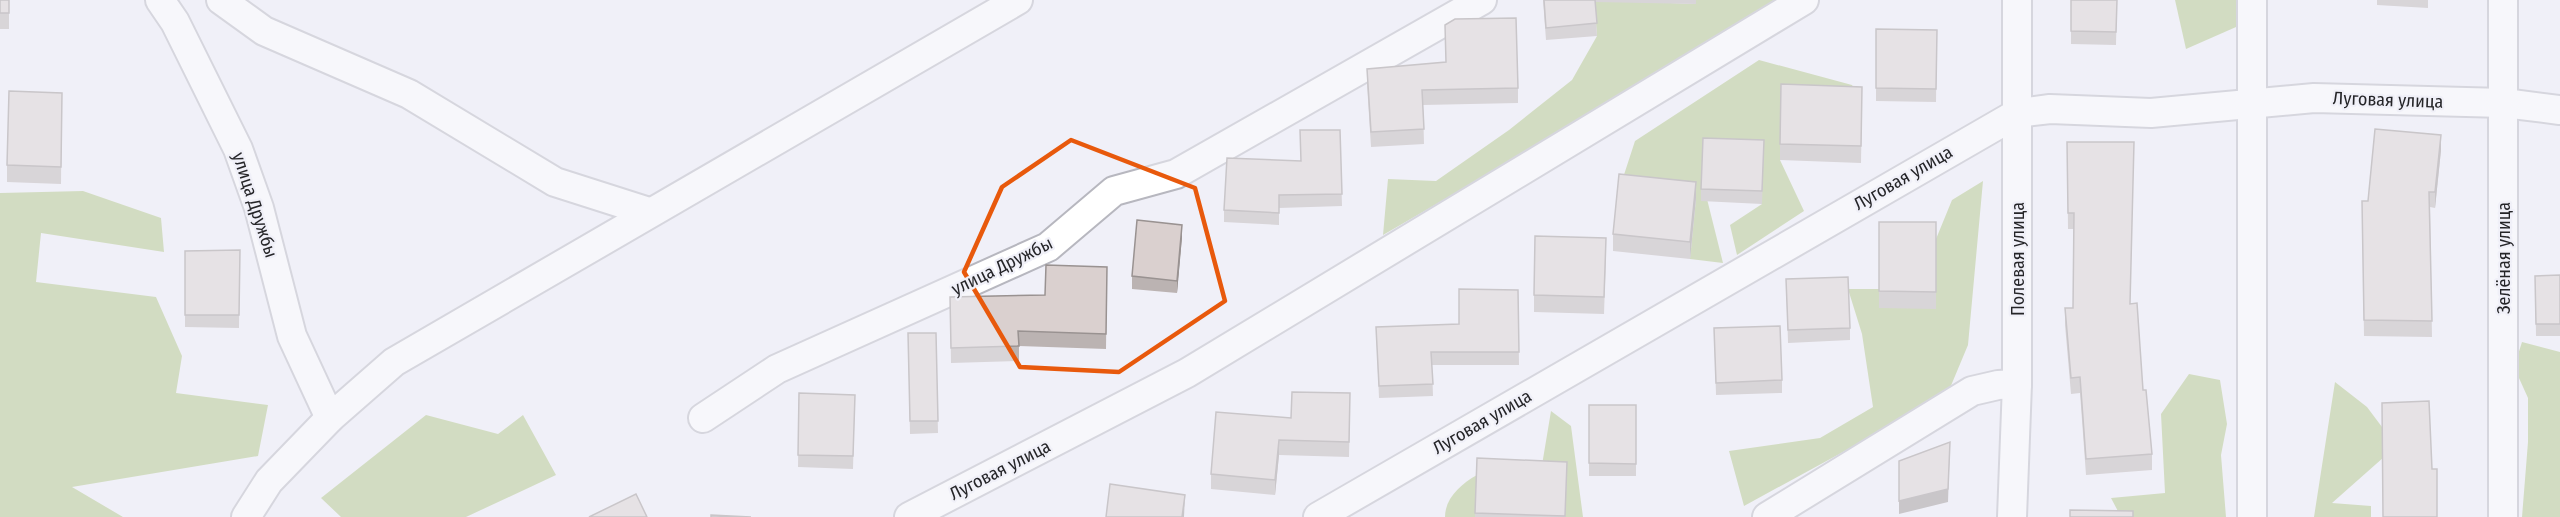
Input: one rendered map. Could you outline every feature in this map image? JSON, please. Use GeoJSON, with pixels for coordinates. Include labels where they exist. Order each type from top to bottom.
{"type":"FeatureCollection","features":[{"type":"Feature","properties":{"kind":"street","name":"улица Дружбы"},"geometry":{"type":"LineString","coordinates":[[160,0],[176,22],[238,149],[259,208],[292,336],[330,418]]}},
{"type":"Feature","properties":{"kind":"street"},"geometry":{"type":"LineString","coordinates":[[221,0],[264,31],[409,94],[555,182],[649,212]]}},
{"type":"Feature","properties":{"kind":"street"},"geometry":{"type":"LineString","coordinates":[[246,517],[269,480],[330,418],[394,362],[492,303],[1018,0]]}},
{"type":"Feature","properties":{"kind":"street","name":"улица Дружбы"},"geometry":{"type":"LineString","coordinates":[[703,418],[777,369],[1048,247],[1114,191],[1176,174],[1482,0]]}},
{"type":"Feature","properties":{"kind":"street","name":"Луговая улица"},"geometry":{"type":"LineString","coordinates":[[909,517],[1187,373],[1804,0]]}},
{"type":"Feature","properties":{"kind":"street","name":"Полевая улица"},"geometry":{"type":"LineString","coordinates":[[2012,517],[2017,384],[2018,0]]}},
{"type":"Feature","properties":{"kind":"street"},"geometry":{"type":"LineString","coordinates":[[2252,0],[2252,517]]}},
{"type":"Feature","properties":{"kind":"street","name":"Зелёная улица"},"geometry":{"type":"LineString","coordinates":[[2503,0],[2503,517]]}},
{"type":"Feature","properties":{"kind":"street","name":"Луговая улица"},"geometry":{"type":"LineString","coordinates":[[1318,517],[2018,113],[2050,109],[2151,113],[2314,98],[2504,103],[2560,110]]}},
{"type":"Feature","properties":{"kind":"street"},"geometry":{"type":"LineString","coordinates":[[1767,517],[1972,391],[1998,385],[2017,384]]}},
{"type":"Feature","properties":{"kind":"highlighted area"},"geometry":{"type":"Polygon","coordinates":[[[1071,140],[1195,188],[1225,301],[1119,372],[1020,367],[964,272],[1002,187],[1071,140]]]}},
{"type":"Feature","properties":{"kind":"green space"},"geometry":{"type":"Polygon","coordinates":[[[1594,0],[1696,4],[1696,0],[1789,0],[1383,235],[1388,179],[1436,181],[1509,130],[1572,80],[1597,36],[1594,0]]]}},
{"type":"Feature","properties":{"kind":"green space"},"geometry":{"type":"Polygon","coordinates":[[[2175,0],[2251,0],[2252,20],[2186,49],[2175,0]]]}},
{"type":"Feature","properties":{"kind":"green space"},"geometry":{"type":"Polygon","coordinates":[[[1759,60],[1852,85],[1862,104],[1780,160],[1804,211],[1737,255],[1730,225],[1762,204],[1702,179],[1723,263],[1690,259],[1696,198],[1619,190],[1635,141],[1759,60]]]}},
{"type":"Feature","properties":{"kind":"green space"},"geometry":{"type":"Polygon","coordinates":[[[1983,181],[1968,345],[1950,388],[1876,434],[1744,506],[1729,451],[1820,438],[1873,407],[1862,334],[1848,289],[1879,289],[1879,308],[1936,308],[1936,239],[1952,200],[1983,181]]]}},
{"type":"Feature","properties":{"kind":"green space"},"geometry":{"type":"Polygon","coordinates":[[[83,191],[161,218],[164,252],[41,233],[36,282],[156,297],[182,356],[176,393],[268,405],[258,456],[72,487],[123,517],[0,517],[0,193],[83,191]]]}},
{"type":"Feature","properties":{"kind":"green space"},"geometry":{"type":"Polygon","coordinates":[[[2522,342],[2560,352],[2560,517],[2522,517],[2528,442],[2528,398],[2514,367],[2522,342]]]}},
{"type":"Feature","properties":{"kind":"green space"},"geometry":{"type":"Polygon","coordinates":[[[2189,374],[2220,380],[2227,424],[2221,455],[2226,517],[2121,517],[2111,498],[2165,493],[2161,414],[2189,374]]]}},
{"type":"Feature","properties":{"kind":"green space"},"geometry":{"type":"Polygon","coordinates":[[[2335,382],[2367,407],[2382,427],[2384,457],[2332,503],[2371,506],[2371,517],[2314,517],[2335,382]]]}},
{"type":"Feature","properties":{"kind":"green space"},"geometry":{"type":"Polygon","coordinates":[[[1551,411],[1571,426],[1583,517],[1565,517],[1566,479],[1540,477],[1551,411]]]}},
{"type":"Feature","properties":{"kind":"green space"},"geometry":{"type":"Polygon","coordinates":[[[426,415],[498,434],[523,415],[556,475],[466,517],[341,517],[321,498],[426,415]]]}},
{"type":"Feature","properties":{"kind":"green space"},"geometry":{"type":"Polygon","coordinates":[[[1477,475],[1476,517],[1445,517],[1448,504],[1455,492],[1477,475]]]}},
{"type":"Feature","properties":{"kind":"building"},"geometry":{"type":"Polygon","coordinates":[[[0,0],[9,0],[9,13],[0,13],[0,0]]]}},
{"type":"Feature","properties":{"kind":"building"},"geometry":{"type":"Polygon","coordinates":[[[1544,0],[1595,0],[1597,23],[1546,28],[1544,0]]]}},
{"type":"Feature","properties":{"kind":"building"},"geometry":{"type":"Polygon","coordinates":[[[2071,0],[2117,0],[2116,32],[2071,31],[2071,0]]]}},
{"type":"Feature","properties":{"kind":"building"},"geometry":{"type":"Polygon","coordinates":[[[1516,18],[1518,88],[1422,90],[1424,129],[1371,132],[1367,69],[1446,62],[1445,25],[1455,19],[1516,18]]]}},
{"type":"Feature","properties":{"kind":"building"},"geometry":{"type":"Polygon","coordinates":[[[1876,29],[1937,30],[1936,89],[1876,88],[1876,29]]]}},
{"type":"Feature","properties":{"kind":"building"},"geometry":{"type":"Polygon","coordinates":[[[1781,84],[1862,87],[1861,146],[1780,144],[1781,84]]]}},
{"type":"Feature","properties":{"kind":"building"},"geometry":{"type":"Polygon","coordinates":[[[9,91],[62,93],[61,167],[7,165],[9,91]]]}},
{"type":"Feature","properties":{"kind":"building"},"geometry":{"type":"Polygon","coordinates":[[[2375,129],[2441,135],[2435,192],[2429,192],[2432,321],[2364,320],[2362,201],[2368,201],[2375,129]]]}},
{"type":"Feature","properties":{"kind":"building"},"geometry":{"type":"Polygon","coordinates":[[[1300,130],[1340,130],[1342,194],[1279,195],[1279,213],[1224,210],[1227,158],[1301,161],[1300,130]]]}},
{"type":"Feature","properties":{"kind":"building"},"geometry":{"type":"Polygon","coordinates":[[[1703,138],[1764,140],[1762,191],[1701,189],[1703,138]]]}},
{"type":"Feature","properties":{"kind":"building"},"geometry":{"type":"Polygon","coordinates":[[[2067,142],[2134,142],[2130,304],[2137,303],[2143,390],[2146,390],[2152,454],[2086,459],[2080,377],[2071,378],[2065,308],[2073,308],[2074,213],[2068,213],[2067,142]]]}},
{"type":"Feature","properties":{"kind":"building"},"geometry":{"type":"Polygon","coordinates":[[[1619,174],[1696,182],[1690,242],[1613,234],[1619,174]]]}},
{"type":"Feature","properties":{"kind":"building"},"geometry":{"type":"Polygon","coordinates":[[[1137,220],[1182,225],[1177,281],[1132,276],[1137,220]]]}},
{"type":"Feature","properties":{"kind":"building"},"geometry":{"type":"Polygon","coordinates":[[[1879,222],[1936,222],[1936,292],[1879,291],[1879,222]]]}},
{"type":"Feature","properties":{"kind":"building"},"geometry":{"type":"Polygon","coordinates":[[[1535,236],[1606,238],[1604,297],[1534,295],[1535,236]]]}},
{"type":"Feature","properties":{"kind":"building"},"geometry":{"type":"Polygon","coordinates":[[[240,250],[239,315],[185,315],[185,251],[240,250]]]}},
{"type":"Feature","properties":{"kind":"building"},"geometry":{"type":"Polygon","coordinates":[[[1046,265],[1107,267],[1106,334],[1018,331],[1019,346],[951,348],[950,297],[1045,295],[1046,265]]]}},
{"type":"Feature","properties":{"kind":"building"},"geometry":{"type":"Polygon","coordinates":[[[2560,275],[2560,324],[2536,324],[2535,276],[2560,275]]]}},
{"type":"Feature","properties":{"kind":"building"},"geometry":{"type":"Polygon","coordinates":[[[1848,277],[1850,328],[1788,330],[1786,279],[1848,277]]]}},
{"type":"Feature","properties":{"kind":"building"},"geometry":{"type":"Polygon","coordinates":[[[1459,289],[1518,290],[1519,352],[1431,352],[1433,384],[1379,386],[1376,327],[1459,324],[1459,289]]]}},
{"type":"Feature","properties":{"kind":"building"},"geometry":{"type":"Polygon","coordinates":[[[1780,326],[1782,380],[1716,383],[1714,328],[1780,326]]]}},
{"type":"Feature","properties":{"kind":"building"},"geometry":{"type":"Polygon","coordinates":[[[908,333],[936,333],[938,421],[910,421],[908,333]]]}},
{"type":"Feature","properties":{"kind":"building"},"geometry":{"type":"Polygon","coordinates":[[[1292,392],[1350,393],[1349,442],[1279,440],[1275,480],[1211,474],[1216,412],[1291,418],[1292,392]]]}},
{"type":"Feature","properties":{"kind":"building"},"geometry":{"type":"Polygon","coordinates":[[[799,393],[855,395],[853,456],[798,455],[799,393]]]}},
{"type":"Feature","properties":{"kind":"building"},"geometry":{"type":"Polygon","coordinates":[[[2429,401],[2432,469],[2437,469],[2437,517],[2383,517],[2382,403],[2429,401]]]}},
{"type":"Feature","properties":{"kind":"building"},"geometry":{"type":"Polygon","coordinates":[[[1589,405],[1636,405],[1636,464],[1589,463],[1589,405]]]}},
{"type":"Feature","properties":{"kind":"building"},"geometry":{"type":"Polygon","coordinates":[[[1950,442],[1948,489],[1899,501],[1899,461],[1950,442]]]}},
{"type":"Feature","properties":{"kind":"building"},"geometry":{"type":"Polygon","coordinates":[[[1477,458],[1567,462],[1565,516],[1475,513],[1477,458]]]}},
{"type":"Feature","properties":{"kind":"building"},"geometry":{"type":"Polygon","coordinates":[[[1110,484],[1185,495],[1182,517],[1106,517],[1110,484]]]}},
{"type":"Feature","properties":{"kind":"building"},"geometry":{"type":"Polygon","coordinates":[[[636,494],[647,517],[589,517],[636,494]]]}},
{"type":"Feature","properties":{"kind":"building"},"geometry":{"type":"Polygon","coordinates":[[[2070,510],[2133,511],[2133,517],[2070,517],[2070,510]]]}},
{"type":"Feature","properties":{"kind":"building"},"geometry":{"type":"Polygon","coordinates":[[[711,515],[751,517],[711,517],[711,515]]]}}]}
